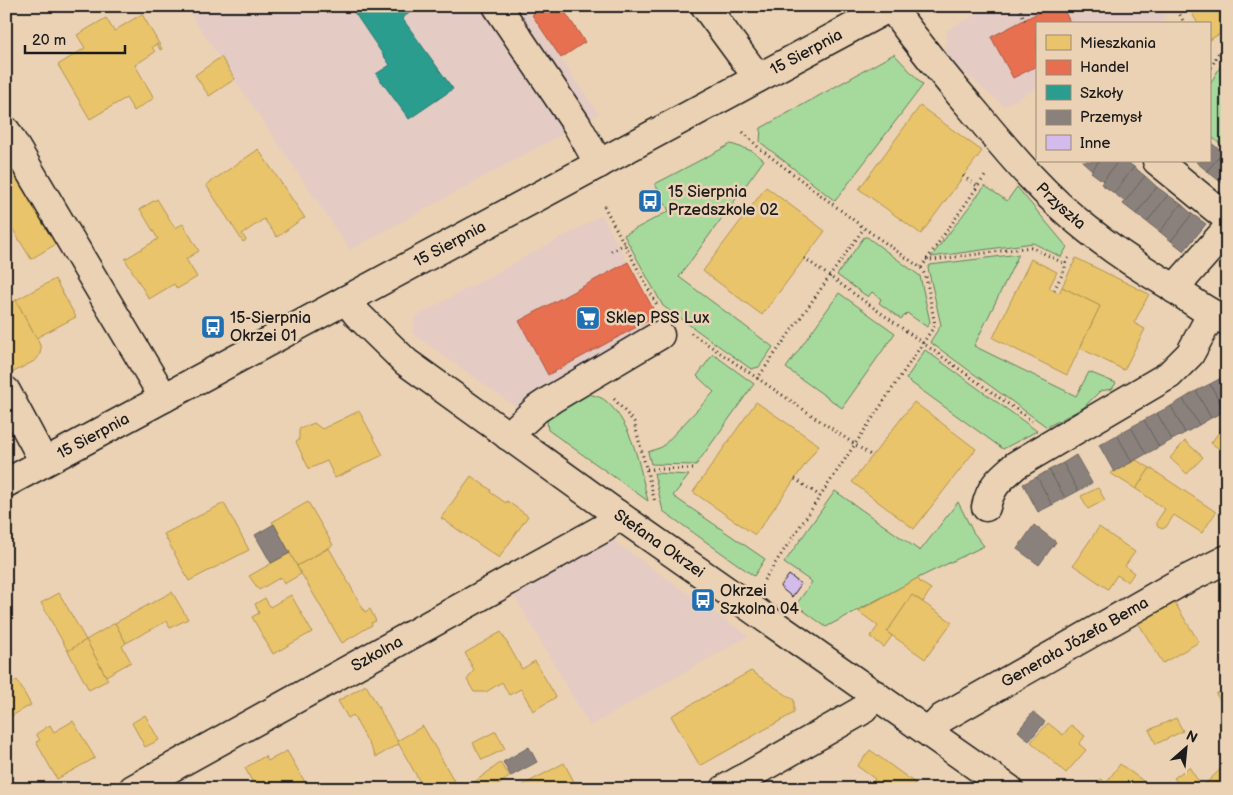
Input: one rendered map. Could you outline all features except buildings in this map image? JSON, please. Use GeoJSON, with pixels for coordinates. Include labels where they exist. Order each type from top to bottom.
{"type":"FeatureCollection","features":[{"type":"Feature","properties":{"kind":"street"},"geometry":{"type":"LineString","coordinates":[[497,6],[577,126],[599,164]]}},
{"type":"Feature","properties":{"kind":"street"},"geometry":{"type":"LineString","coordinates":[[705,6],[758,78]]}},
{"type":"Feature","properties":{"kind":"street","name":"15 Sierpnia"},"geometry":{"type":"LineString","coordinates":[[6,483],[892,6]]}},
{"type":"Feature","properties":{"kind":"street","name":"Przyszła"},"geometry":{"type":"LineString","coordinates":[[892,6],[931,60],[1004,148],[1042,188],[1086,228],[1121,256],[1219,318]]}},
{"type":"Feature","properties":{"kind":"street"},"geometry":{"type":"LineString","coordinates":[[6,131],[164,398]]}},
{"type":"Feature","properties":{"kind":"street"},"geometry":{"type":"LineString","coordinates":[[1159,162],[1227,218]]}},
{"type":"Feature","properties":{"kind":"street"},"geometry":{"type":"LineString","coordinates":[[1174,289],[1227,229]]}},
{"type":"Feature","properties":{"kind":"street","name":"Stefana Okrzei"},"geometry":{"type":"LineString","coordinates":[[346,300],[358,315],[406,362],[617,514],[1010,789]]}},
{"type":"Feature","properties":{"kind":"street"},"geometry":{"type":"LineString","coordinates":[[986,507],[989,493],[998,481],[1016,465],[1169,375],[1190,354],[1219,318]]}},
{"type":"Feature","properties":{"kind":"street"},"geometry":{"type":"LineString","coordinates":[[508,436],[537,409],[592,377],[668,324]]}},
{"type":"Feature","properties":{"kind":"street"},"geometry":{"type":"LineString","coordinates":[[6,391],[44,462]]}},
{"type":"Feature","properties":{"kind":"street","name":"Szkolna"},"geometry":{"type":"LineString","coordinates":[[133,789],[604,528],[617,514]]}},
{"type":"Feature","properties":{"kind":"street","name":"Generała Józefa Bema"},"geometry":{"type":"LineString","coordinates":[[929,732],[942,718],[1179,583],[1227,559]]}},
{"type":"Feature","properties":{"kind":"street"},"geometry":{"type":"LineString","coordinates":[[725,789],[861,711],[876,695]]}},
{"type":"Feature","properties":{"kind":"path"},"geometry":{"type":"LineString","coordinates":[[1018,6],[1025,20]]}},
{"type":"Feature","properties":{"kind":"path"},"geometry":{"type":"LineString","coordinates":[[1175,6],[1183,22]]}},
{"type":"Feature","properties":{"kind":"path"},"geometry":{"type":"LineString","coordinates":[[1210,71],[1219,52],[1227,48]]}},
{"type":"Feature","properties":{"kind":"path"},"geometry":{"type":"LineString","coordinates":[[743,132],[759,148],[864,228],[921,268],[926,277],[935,326],[758,588]]}},
{"type":"Feature","properties":{"kind":"path"},"geometry":{"type":"LineString","coordinates":[[921,268],[988,172]]}},
{"type":"Feature","properties":{"kind":"path"},"geometry":{"type":"LineString","coordinates":[[963,176],[978,186]]}},
{"type":"Feature","properties":{"kind":"path"},"geometry":{"type":"LineString","coordinates":[[604,206],[668,324],[757,379],[872,456]]}},
{"type":"Feature","properties":{"kind":"path"},"geometry":{"type":"LineString","coordinates":[[757,379],[864,228]]}},
{"type":"Feature","properties":{"kind":"path"},"geometry":{"type":"LineString","coordinates":[[1054,290],[1065,269],[1065,264],[1086,228]]}},
{"type":"Feature","properties":{"kind":"path"},"geometry":{"type":"LineString","coordinates":[[611,251],[625,244]]}},
{"type":"Feature","properties":{"kind":"path"},"geometry":{"type":"LineString","coordinates":[[926,259],[933,260],[1031,247],[1065,264]]}},
{"type":"Feature","properties":{"kind":"path"},"geometry":{"type":"LineString","coordinates":[[804,258],[1041,427],[1055,443]]}},
{"type":"Feature","properties":{"kind":"path"},"geometry":{"type":"LineString","coordinates":[[592,377],[617,401],[634,422],[655,501],[654,507]]}},
{"type":"Feature","properties":{"kind":"path"},"geometry":{"type":"LineString","coordinates":[[647,469],[695,469]]}},
{"type":"Feature","properties":{"kind":"path"},"geometry":{"type":"LineString","coordinates":[[795,479],[820,496]]}},
{"type":"Feature","properties":{"kind":"shaded area"},"geometry":{"type":"Polygon","coordinates":[[[185,6],[524,6],[599,114],[350,250],[185,6]]]}},
{"type":"Feature","properties":{"kind":"shaded area"},"geometry":{"type":"Polygon","coordinates":[[[990,6],[1160,6],[1166,19],[1161,22],[1036,22],[1036,89],[1004,106],[944,56],[947,30],[990,6]]]}},
{"type":"Feature","properties":{"kind":"shaded area"},"geometry":{"type":"Polygon","coordinates":[[[602,215],[670,341],[533,419],[412,333],[415,317],[602,215]]]}},
{"type":"Feature","properties":{"kind":"shaded area"},"geometry":{"type":"Polygon","coordinates":[[[611,539],[748,636],[590,726],[514,595],[611,539]]]}},
{"type":"Feature","properties":{"kind":"green space"},"geometry":{"type":"Polygon","coordinates":[[[894,54],[923,85],[835,201],[760,142],[761,128],[894,54]]]}},
{"type":"Feature","properties":{"kind":"green space"},"geometry":{"type":"Polygon","coordinates":[[[1227,55],[1227,149],[1210,136],[1210,84],[1227,55]]]}},
{"type":"Feature","properties":{"kind":"green space"},"geometry":{"type":"Polygon","coordinates":[[[731,144],[752,151],[764,160],[679,277],[773,347],[759,367],[751,369],[663,306],[624,235],[669,211],[655,184],[731,144]]]}},
{"type":"Feature","properties":{"kind":"green space"},"geometry":{"type":"Polygon","coordinates":[[[985,186],[1007,201],[1017,187],[1067,247],[1061,257],[1033,243],[931,257],[985,186]]]}},
{"type":"Feature","properties":{"kind":"green space"},"geometry":{"type":"Polygon","coordinates":[[[864,237],[867,237],[920,276],[930,322],[927,327],[907,313],[901,319],[879,303],[881,299],[872,292],[868,297],[837,275],[864,237]]]}},
{"type":"Feature","properties":{"kind":"green space"},"geometry":{"type":"Polygon","coordinates":[[[1019,254],[974,346],[1076,396],[1089,372],[1116,383],[1112,389],[1100,391],[1083,408],[1047,427],[930,342],[941,325],[928,268],[930,265],[1019,254]]]}},
{"type":"Feature","properties":{"kind":"green space"},"geometry":{"type":"Polygon","coordinates":[[[839,293],[895,333],[842,408],[786,368],[839,293]]]}},
{"type":"Feature","properties":{"kind":"green space"},"geometry":{"type":"Polygon","coordinates":[[[925,350],[1037,431],[1003,449],[906,379],[925,350]]]}},
{"type":"Feature","properties":{"kind":"green space"},"geometry":{"type":"Polygon","coordinates":[[[713,354],[754,384],[696,465],[651,464],[648,452],[662,447],[714,392],[697,376],[713,354]]]}},
{"type":"Feature","properties":{"kind":"green space"},"geometry":{"type":"Polygon","coordinates":[[[584,393],[606,401],[623,422],[634,447],[648,501],[548,430],[549,413],[584,393]]]}},
{"type":"Feature","properties":{"kind":"green space"},"geometry":{"type":"Polygon","coordinates":[[[654,473],[689,475],[673,496],[765,559],[754,576],[663,511],[654,473]]]}},
{"type":"Feature","properties":{"kind":"green space"},"geometry":{"type":"Polygon","coordinates":[[[835,491],[920,551],[958,502],[973,532],[984,546],[918,578],[826,627],[796,605],[812,582],[784,563],[835,491]]]}},
{"type":"Feature","properties":{"kind":"place","name":"15 Sierpnia Przedszkole 02"},"geometry":{"type":"Point","coordinates":[650,201]}},
{"type":"Feature","properties":{"kind":"place","name":"Sklep PSS Lux"},"geometry":{"type":"Point","coordinates":[588,318]}},
{"type":"Feature","properties":{"kind":"place","name":"15-Sierpnia Okrzei 01"},"geometry":{"type":"Point","coordinates":[213,327]}},
{"type":"Feature","properties":{"kind":"place","name":"Okrzei Szkolna 04"},"geometry":{"type":"Point","coordinates":[703,600]}}]}
